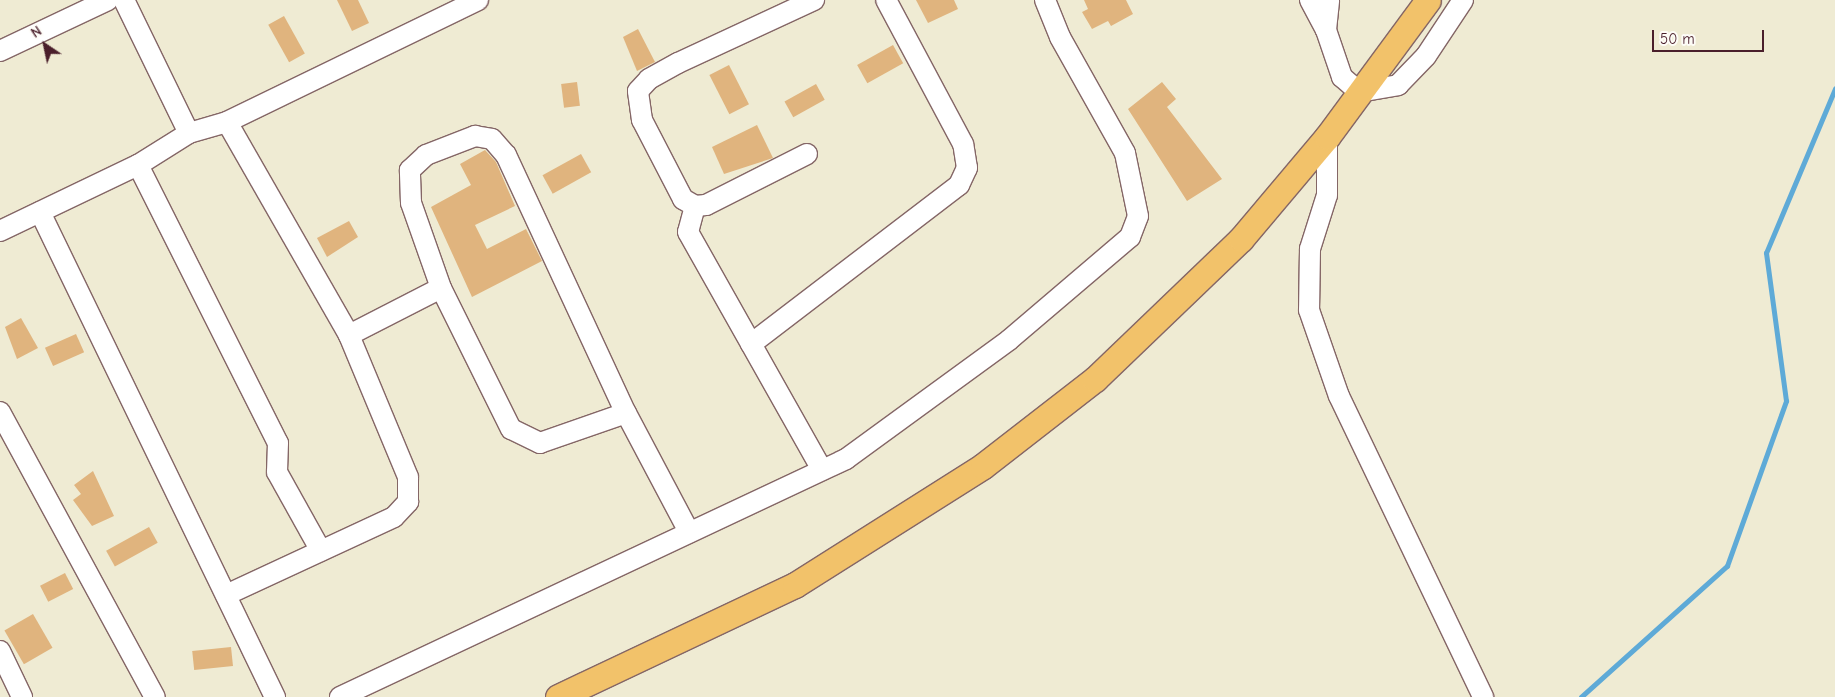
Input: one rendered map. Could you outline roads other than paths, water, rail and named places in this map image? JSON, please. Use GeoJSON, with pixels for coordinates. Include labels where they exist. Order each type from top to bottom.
{"type":"FeatureCollection","features":[{"type":"Feature","properties":{"kind":"main road"},"geometry":{"type":"LineString","coordinates":[[558,697],[795,585],[983,466],[1095,379],[1241,239],[1327,137],[1428,0]]}},
{"type":"Feature","properties":{"kind":"street"},"geometry":{"type":"LineString","coordinates":[[0,52],[110,0],[189,134]]}},
{"type":"Feature","properties":{"kind":"street"},"geometry":{"type":"LineString","coordinates":[[0,231],[138,165],[189,134],[227,122],[478,0]]}},
{"type":"Feature","properties":{"kind":"street"},"geometry":{"type":"LineString","coordinates":[[807,154],[706,205],[695,206],[682,199],[642,120],[638,91],[649,79],[678,63],[814,0]]}},
{"type":"Feature","properties":{"kind":"street"},"geometry":{"type":"LineString","coordinates":[[751,344],[959,185],[967,168],[963,144],[886,0]]}},
{"type":"Feature","properties":{"kind":"street"},"geometry":{"type":"LineString","coordinates":[[340,697],[846,459],[1010,340],[1130,238],[1138,216],[1125,153],[1060,37],[1046,0]]}},
{"type":"Feature","properties":{"kind":"street"},"geometry":{"type":"LineString","coordinates":[[1310,0],[1326,30],[1342,78],[1359,92],[1398,85],[1426,56],[1463,0]]}},
{"type":"Feature","properties":{"kind":"street"},"geometry":{"type":"LineString","coordinates":[[1326,30],[1329,0]]}},
{"type":"Feature","properties":{"kind":"street"},"geometry":{"type":"LineString","coordinates":[[226,595],[394,517],[408,502],[408,477],[349,335],[227,122]]}},
{"type":"Feature","properties":{"kind":"street"},"geometry":{"type":"LineString","coordinates":[[626,412],[540,443],[523,437],[511,429],[441,288],[411,203],[410,170],[426,155],[475,136],[492,138],[506,155],[626,412],[690,532]]}},
{"type":"Feature","properties":{"kind":"street"},"geometry":{"type":"LineString","coordinates":[[1327,137],[1327,195],[1310,250],[1309,310],[1339,396],[1483,697]]}},
{"type":"Feature","properties":{"kind":"street"},"geometry":{"type":"LineString","coordinates":[[138,165],[278,443],[277,472],[321,551]]}},
{"type":"Feature","properties":{"kind":"street"},"geometry":{"type":"LineString","coordinates":[[695,206],[688,232],[822,470]]}},
{"type":"Feature","properties":{"kind":"street"},"geometry":{"type":"LineString","coordinates":[[40,212],[275,697]]}},
{"type":"Feature","properties":{"kind":"street"},"geometry":{"type":"LineString","coordinates":[[349,335],[441,288]]}},
{"type":"Feature","properties":{"kind":"street"},"geometry":{"type":"LineString","coordinates":[[0,412],[155,697]]}},
{"type":"Feature","properties":{"kind":"street"},"geometry":{"type":"LineString","coordinates":[[0,652],[22,697]]}},
{"type":"Feature","properties":{"kind":"waterway"},"geometry":{"type":"LineString","coordinates":[[1581,697],[1727,566],[1786,401],[1766,253],[1835,89]]}}]}
